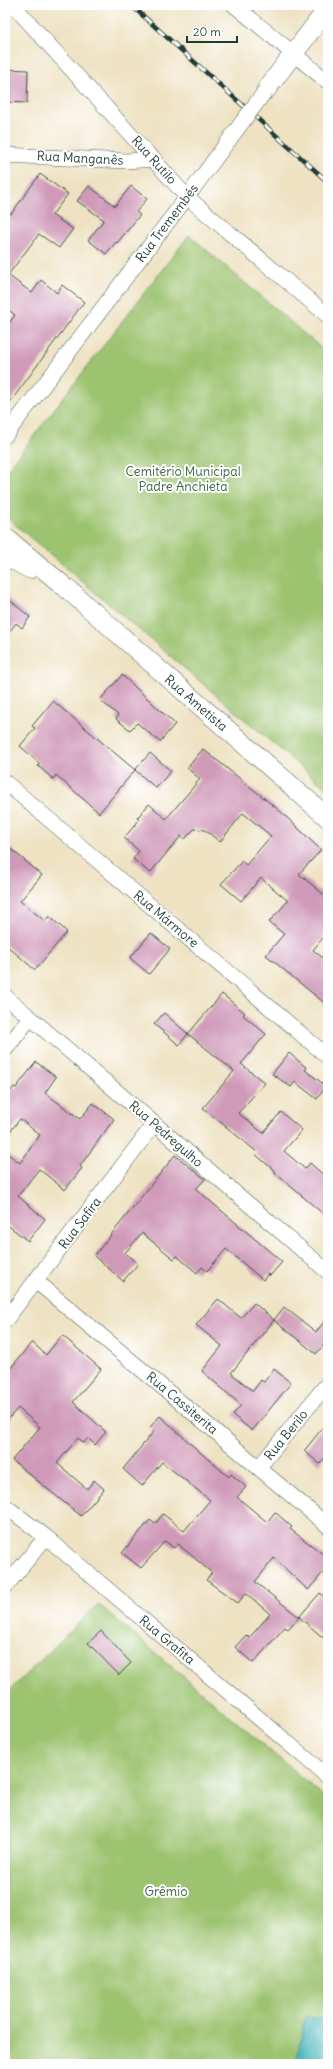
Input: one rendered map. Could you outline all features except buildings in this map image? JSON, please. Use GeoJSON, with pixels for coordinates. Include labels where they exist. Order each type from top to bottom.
{"type":"FeatureCollection","features":[{"type":"Feature","properties":{"kind":"street","name":"Rua Rutilo"},"geometry":{"type":"LineString","coordinates":[[13,5],[187,197],[328,316]]}},
{"type":"Feature","properties":{"kind":"street"},"geometry":{"type":"LineString","coordinates":[[234,5],[328,82]]}},
{"type":"Feature","properties":{"kind":"street","name":"Rua Tremembés"},"geometry":{"type":"LineString","coordinates":[[5,436],[187,197],[292,54],[328,8]]}},
{"type":"Feature","properties":{"kind":"street","name":"Rua Manganês"},"geometry":{"type":"LineString","coordinates":[[5,155],[126,161],[154,159]]}},
{"type":"Feature","properties":{"kind":"street","name":"Rua Ametista"},"geometry":{"type":"LineString","coordinates":[[5,537],[65,587],[328,818]]}},
{"type":"Feature","properties":{"kind":"street","name":"Rua Ametista"},"geometry":{"type":"LineString","coordinates":[[5,556],[65,587]]}},
{"type":"Feature","properties":{"kind":"street","name":"Rua Mármore"},"geometry":{"type":"LineString","coordinates":[[5,782],[328,1057]]}},
{"type":"Feature","properties":{"kind":"street","name":"Rua Pedregulho"},"geometry":{"type":"LineString","coordinates":[[5,996],[328,1272]]}},
{"type":"Feature","properties":{"kind":"street"},"geometry":{"type":"LineString","coordinates":[[5,1050],[30,1018]]}},
{"type":"Feature","properties":{"kind":"street","name":"Rua Safira"},"geometry":{"type":"LineString","coordinates":[[5,1321],[154,1124]]}},
{"type":"Feature","properties":{"kind":"street","name":"Rua Cassiterita"},"geometry":{"type":"LineString","coordinates":[[36,1281],[260,1467],[328,1526]]}},
{"type":"Feature","properties":{"kind":"street","name":"Rua Berilo"},"geometry":{"type":"LineString","coordinates":[[260,1467],[328,1383]]}},
{"type":"Feature","properties":{"kind":"street","name":"Rua Grafita"},"geometry":{"type":"LineString","coordinates":[[5,1506],[46,1537],[328,1777]]}},
{"type":"Feature","properties":{"kind":"street"},"geometry":{"type":"LineString","coordinates":[[5,1587],[46,1537]]}},
{"type":"Feature","properties":{"kind":"green space","name":"Cemitério Municipal Padre Anchieta"},"geometry":{"type":"Polygon","coordinates":[[[189,235],[328,354],[328,790],[5,516],[5,473],[189,235]]]}},
{"type":"Feature","properties":{"kind":"green space","name":"Grêmio"},"geometry":{"type":"Polygon","coordinates":[[[98,1604],[328,1800],[328,2064],[5,2064],[5,1695],[98,1604]]]}},
{"type":"Feature","properties":{"kind":"water"},"geometry":{"type":"Polygon","coordinates":[[[306,2016],[328,2021],[328,2064],[295,2064],[306,2016]]]}},
{"type":"Feature","properties":{"kind":"railway"},"geometry":{"type":"LineString","coordinates":[[131,5],[328,182]]}}]}
